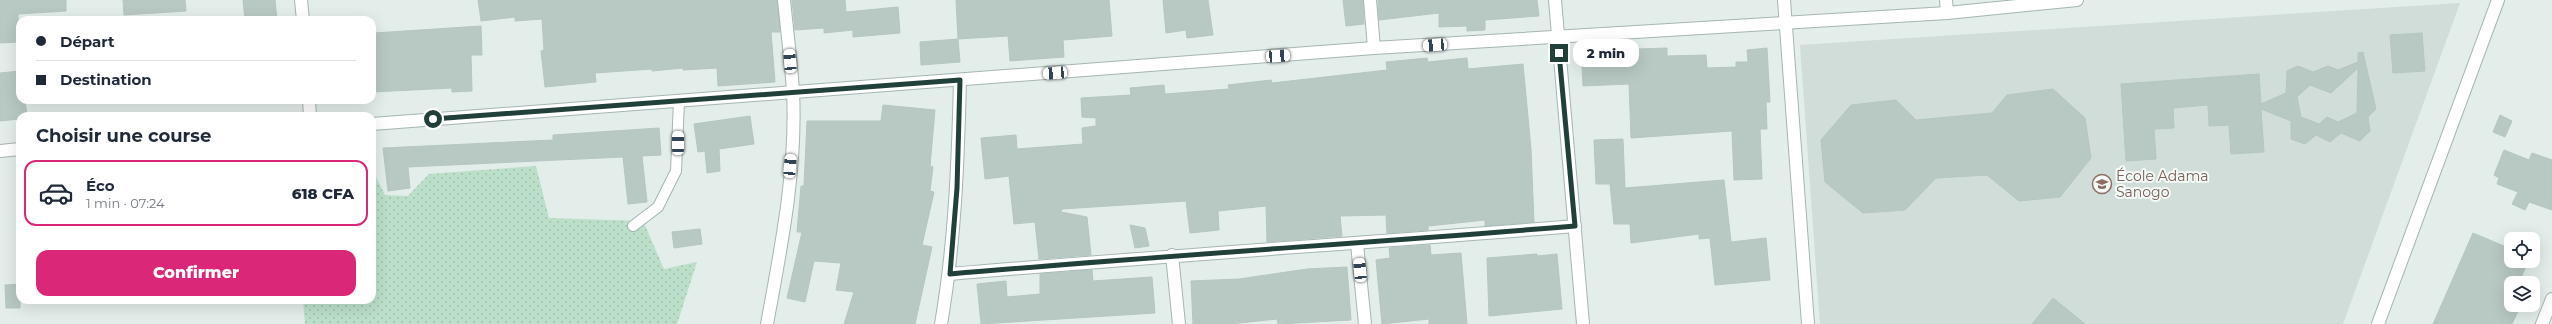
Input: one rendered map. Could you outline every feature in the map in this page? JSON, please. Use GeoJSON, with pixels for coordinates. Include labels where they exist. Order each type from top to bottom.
{"type":"FeatureCollection","features":[{"type":"Feature","properties":{"kind":"street"},"geometry":{"type":"LineString","coordinates":[[301,0],[302,16]]}},
{"type":"Feature","properties":{"kind":"street"},"geometry":{"type":"LineString","coordinates":[[767,324],[785,226],[793,92],[784,0]]}},
{"type":"Feature","properties":{"kind":"street"},"geometry":{"type":"LineString","coordinates":[[1370,0],[1374,48]]}},
{"type":"Feature","properties":{"kind":"street"},"geometry":{"type":"LineString","coordinates":[[1555,0],[1583,324]]}},
{"type":"Feature","properties":{"kind":"street"},"geometry":{"type":"LineString","coordinates":[[1784,0],[1808,324]]}},
{"type":"Feature","properties":{"kind":"street"},"geometry":{"type":"LineString","coordinates":[[1946,0],[1947,13]]}},
{"type":"Feature","properties":{"kind":"street"},"geometry":{"type":"LineString","coordinates":[[376,124],[1374,48],[1947,13],[2077,0]]}},
{"type":"Feature","properties":{"kind":"street"},"geometry":{"type":"LineString","coordinates":[[2378,324],[2498,0]]}},
{"type":"Feature","properties":{"kind":"street"},"geometry":{"type":"LineString","coordinates":[[941,324],[950,274],[957,188],[960,80]]}},
{"type":"Feature","properties":{"kind":"street"},"geometry":{"type":"LineString","coordinates":[[0,151],[16,149]]}},
{"type":"Feature","properties":{"kind":"street"},"geometry":{"type":"LineString","coordinates":[[950,274],[1172,255],[1357,244],[1575,226]]}},
{"type":"Feature","properties":{"kind":"street"},"geometry":{"type":"LineString","coordinates":[[1357,244],[1366,324]]}},
{"type":"Feature","properties":{"kind":"street"},"geometry":{"type":"LineString","coordinates":[[1172,255],[1178,324]]}},
{"type":"Feature","properties":{"kind":"street"},"geometry":{"type":"LineString","coordinates":[[2542,324],[2552,299]]}},
{"type":"Feature","properties":{"kind":"lane"},"geometry":{"type":"LineString","coordinates":[[633,226],[658,207],[676,171],[679,100]]}},
{"type":"Feature","properties":{"kind":"shaded area","name":"École Adama Sanogo"},"geometry":{"type":"Polygon","coordinates":[[[2460,3],[2343,324],[1820,324],[1800,45],[2460,3]]]}},
{"type":"Feature","properties":{"kind":"green space"},"geometry":{"type":"Polygon","coordinates":[[[536,166],[549,218],[643,221],[664,269],[697,262],[677,324],[305,324],[303,304],[376,304],[376,177],[385,195],[408,196],[429,174],[536,166]]]}},
{"type":"Feature","properties":{"kind":"building"},"geometry":{"type":"Polygon","coordinates":[[[0,0],[66,0],[66,11],[18,14],[18,16],[16,16],[16,42],[0,43],[0,0]]]}},
{"type":"Feature","properties":{"kind":"building"},"geometry":{"type":"Polygon","coordinates":[[[123,0],[185,0],[186,11],[124,15],[123,0]]]}},
{"type":"Feature","properties":{"kind":"building"},"geometry":{"type":"Polygon","coordinates":[[[243,0],[275,0],[277,16],[245,16],[243,0]]]}},
{"type":"Feature","properties":{"kind":"building"},"geometry":{"type":"Polygon","coordinates":[[[478,0],[777,0],[780,32],[771,32],[775,82],[718,86],[717,68],[683,70],[683,68],[652,71],[652,69],[595,73],[596,82],[545,87],[541,51],[544,50],[542,19],[515,21],[515,17],[481,21],[478,0]]]}},
{"type":"Feature","properties":{"kind":"building"},"geometry":{"type":"Polygon","coordinates":[[[792,0],[845,0],[846,12],[898,7],[900,33],[853,37],[853,30],[824,33],[824,28],[795,30],[792,0]]]}},
{"type":"Feature","properties":{"kind":"building"},"geometry":{"type":"Polygon","coordinates":[[[956,0],[1109,0],[1112,36],[1063,40],[1064,57],[1010,61],[1008,36],[958,39],[956,0]]]}},
{"type":"Feature","properties":{"kind":"building"},"geometry":{"type":"Polygon","coordinates":[[[1163,0],[1208,0],[1213,35],[1187,38],[1186,30],[1166,33],[1163,0]]]}},
{"type":"Feature","properties":{"kind":"building"},"geometry":{"type":"Polygon","coordinates":[[[1343,0],[1363,0],[1364,24],[1346,26],[1343,0]]]}},
{"type":"Feature","properties":{"kind":"building"},"geometry":{"type":"Polygon","coordinates":[[[1378,0],[1537,0],[1539,16],[1485,20],[1485,30],[1467,31],[1467,26],[1439,27],[1439,13],[1379,20],[1378,0]]]}},
{"type":"Feature","properties":{"kind":"building"},"geometry":{"type":"Polygon","coordinates":[[[481,26],[482,55],[471,55],[472,91],[452,92],[452,88],[376,92],[376,33],[481,26]]]}},
{"type":"Feature","properties":{"kind":"building"},"geometry":{"type":"Polygon","coordinates":[[[2422,33],[2425,71],[2393,73],[2390,35],[2422,33]]]}},
{"type":"Feature","properties":{"kind":"building"},"geometry":{"type":"Polygon","coordinates":[[[958,39],[960,62],[921,65],[920,42],[958,39]]]}},
{"type":"Feature","properties":{"kind":"building"},"geometry":{"type":"Polygon","coordinates":[[[1667,48],[1667,56],[1706,55],[1707,68],[1736,67],[1736,62],[1748,62],[1747,50],[1767,48],[1770,102],[1766,102],[1767,129],[1760,129],[1762,179],[1734,180],[1732,131],[1631,138],[1629,84],[1583,86],[1581,51],[1667,48]]]}},
{"type":"Feature","properties":{"kind":"building"},"geometry":{"type":"Polygon","coordinates":[[[2363,52],[2376,109],[2368,117],[2370,131],[2360,141],[2341,133],[2330,142],[2316,135],[2305,144],[2291,139],[2291,121],[2261,109],[2264,152],[2231,154],[2229,125],[2209,126],[2208,105],[2173,108],[2174,128],[2154,129],[2156,159],[2126,161],[2121,84],[2259,74],[2261,104],[2286,93],[2287,71],[2298,66],[2313,72],[2328,66],[2338,70],[2358,62],[2358,53],[2363,52]],[[2358,68],[2331,93],[2310,85],[2297,97],[2301,117],[2319,124],[2327,117],[2338,122],[2357,113],[2358,68]]]}},
{"type":"Feature","properties":{"kind":"building"},"geometry":{"type":"Polygon","coordinates":[[[1427,58],[1428,62],[1467,58],[1468,69],[1523,64],[1531,149],[1534,222],[1485,226],[1485,220],[1428,226],[1428,230],[1387,233],[1386,215],[1340,216],[1342,236],[1267,242],[1266,206],[1218,211],[1219,230],[1190,233],[1186,201],[1062,209],[1061,212],[1087,217],[1091,255],[1039,259],[1035,222],[1014,224],[1009,176],[985,179],[981,138],[1016,135],[1017,149],[1083,144],[1082,128],[1096,126],[1096,118],[1082,117],[1081,98],[1131,95],[1130,88],[1164,85],[1165,94],[1229,89],[1228,85],[1271,80],[1272,83],[1387,70],[1386,62],[1427,58]]]}},
{"type":"Feature","properties":{"kind":"building"},"geometry":{"type":"Polygon","coordinates":[[[16,71],[16,104],[26,104],[26,112],[16,112],[16,119],[0,121],[0,73],[16,71]]]}},
{"type":"Feature","properties":{"kind":"building"},"geometry":{"type":"Polygon","coordinates":[[[2053,89],[2085,118],[2091,158],[2060,197],[2019,201],[1987,175],[1936,178],[1905,210],[1863,213],[1825,182],[1821,140],[1851,105],[1896,100],[1916,120],[1992,113],[2007,95],[2053,89]]]}},
{"type":"Feature","properties":{"kind":"building"},"geometry":{"type":"Polygon","coordinates":[[[883,105],[935,110],[930,166],[933,167],[930,191],[934,192],[922,245],[932,247],[915,324],[844,324],[854,292],[836,290],[841,263],[814,261],[805,302],[787,298],[802,232],[797,232],[801,186],[804,186],[807,121],[881,121],[883,105]]]}},
{"type":"Feature","properties":{"kind":"building"},"geometry":{"type":"Polygon","coordinates":[[[2500,115],[2512,121],[2505,137],[2493,132],[2500,115]]]}},
{"type":"Feature","properties":{"kind":"building"},"geometry":{"type":"Polygon","coordinates":[[[750,116],[754,144],[719,149],[720,171],[707,173],[705,151],[698,152],[694,124],[750,116]]]}},
{"type":"Feature","properties":{"kind":"building"},"geometry":{"type":"Polygon","coordinates":[[[659,128],[661,155],[642,156],[647,202],[628,204],[623,157],[408,167],[410,188],[388,191],[383,148],[553,140],[553,135],[659,128]]]}},
{"type":"Feature","properties":{"kind":"building"},"geometry":{"type":"Polygon","coordinates":[[[1623,139],[1625,188],[1724,180],[1731,242],[1766,238],[1770,280],[1715,285],[1710,238],[1699,239],[1699,234],[1631,243],[1630,224],[1614,224],[1610,184],[1596,184],[1594,140],[1623,139]]]}},
{"type":"Feature","properties":{"kind":"building"},"geometry":{"type":"Polygon","coordinates":[[[2504,150],[2529,160],[2532,153],[2552,160],[2552,210],[2529,202],[2525,210],[2512,204],[2518,192],[2497,184],[2499,178],[2494,175],[2504,150]]]}},
{"type":"Feature","properties":{"kind":"building"},"geometry":{"type":"Polygon","coordinates":[[[1130,225],[1145,228],[1149,246],[1135,248],[1130,225]]]}},
{"type":"Feature","properties":{"kind":"building"},"geometry":{"type":"Polygon","coordinates":[[[700,229],[702,244],[674,248],[672,232],[700,229]]]}},
{"type":"Feature","properties":{"kind":"building"},"geometry":{"type":"Polygon","coordinates":[[[2473,233],[2504,246],[2504,268],[2525,268],[2522,276],[2504,276],[2504,312],[2518,312],[2512,324],[2433,324],[2473,233]]]}},
{"type":"Feature","properties":{"kind":"building"},"geometry":{"type":"Polygon","coordinates":[[[1430,245],[1431,255],[1461,253],[1467,324],[1429,324],[1429,319],[1382,324],[1376,260],[1390,258],[1389,248],[1430,245]]]}},
{"type":"Feature","properties":{"kind":"building"},"geometry":{"type":"Polygon","coordinates":[[[1537,254],[1537,256],[1557,254],[1562,309],[1489,316],[1487,258],[1537,254]]]}},
{"type":"Feature","properties":{"kind":"building"},"geometry":{"type":"Polygon","coordinates":[[[1347,267],[1351,320],[1278,324],[1277,319],[1231,324],[1193,324],[1191,281],[1239,279],[1307,269],[1347,267]]]}},
{"type":"Feature","properties":{"kind":"building"},"geometry":{"type":"Polygon","coordinates":[[[1092,270],[1093,281],[1152,277],[1155,313],[981,324],[977,284],[1006,281],[1007,297],[1040,294],[1040,274],[1092,270]]]}},
{"type":"Feature","properties":{"kind":"building"},"geometry":{"type":"Polygon","coordinates":[[[16,284],[16,304],[20,304],[20,308],[6,308],[5,285],[16,284]]]}},
{"type":"Feature","properties":{"kind":"building"},"geometry":{"type":"Polygon","coordinates":[[[2053,298],[2085,324],[2032,324],[2053,298]]]}},
{"type":"Feature","properties":{"kind":"place","name":"École Adama Sanogo"},"geometry":{"type":"Point","coordinates":[2102,184]}},
{"type":"Feature","properties":{"kind":"route"},"geometry":{"type":"LineString","coordinates":[[433,119],[960,80],[957,188],[950,274],[1172,255],[1357,244],[1575,226],[1559,53]]}}]}
